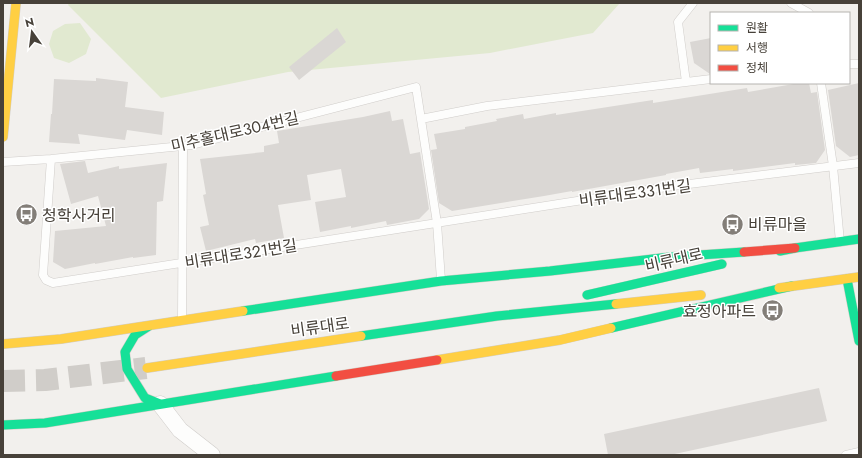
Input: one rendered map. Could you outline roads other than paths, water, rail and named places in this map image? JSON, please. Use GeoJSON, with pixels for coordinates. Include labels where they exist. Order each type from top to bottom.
{"type":"FeatureCollection","features":[{"type":"Feature","properties":{"kind":"main road"},"geometry":{"type":"LineString","coordinates":[[3,137],[16,3]]}},
{"type":"Feature","properties":{"kind":"main road","name":"비류대로"},"geometry":{"type":"LineString","coordinates":[[581,297],[795,248],[859,239]]}},
{"type":"Feature","properties":{"kind":"main road"},"geometry":{"type":"LineString","coordinates":[[3,344],[61,339],[441,281],[670,257],[795,248]]}},
{"type":"Feature","properties":{"kind":"main road"},"geometry":{"type":"LineString","coordinates":[[722,293],[859,277]]}},
{"type":"Feature","properties":{"kind":"main road"},"geometry":{"type":"LineString","coordinates":[[847,278],[859,341]]}},
{"type":"Feature","properties":{"kind":"main road"},"geometry":{"type":"LineString","coordinates":[[3,425],[45,423],[560,340],[792,286]]}},
{"type":"Feature","properties":{"kind":"main road","name":"비류대로"},"geometry":{"type":"LineString","coordinates":[[147,368],[497,316],[707,295]]}},
{"type":"Feature","properties":{"kind":"main road","name":"비류대로"},"geometry":{"type":"LineString","coordinates":[[497,316],[566,300]]}},
{"type":"Feature","properties":{"kind":"main road"},"geometry":{"type":"LineString","coordinates":[[150,326],[135,335],[125,352],[127,369],[145,398],[160,404]]}},
{"type":"Feature","properties":{"kind":"street"},"geometry":{"type":"LineString","coordinates":[[160,404],[180,430],[212,455]]}},
{"type":"Feature","properties":{"kind":"lane"},"geometry":{"type":"LineString","coordinates":[[686,82],[678,22],[693,3]]}},
{"type":"Feature","properties":{"kind":"lane"},"geometry":{"type":"LineString","coordinates":[[791,3],[807,12]]}},
{"type":"Feature","properties":{"kind":"lane"},"geometry":{"type":"LineString","coordinates":[[441,281],[437,223],[421,118],[487,106],[710,79]]}},
{"type":"Feature","properties":{"kind":"lane"},"geometry":{"type":"LineString","coordinates":[[821,84],[833,166],[840,242]]}},
{"type":"Feature","properties":{"kind":"lane","name":"미추홀대로304번길"},"geometry":{"type":"LineString","coordinates":[[3,162],[51,159],[196,144],[416,87],[421,118]]}},
{"type":"Feature","properties":{"kind":"lane"},"geometry":{"type":"LineString","coordinates":[[182,321],[183,146]]}},
{"type":"Feature","properties":{"kind":"lane","name":"비류대로321번길"},"geometry":{"type":"LineString","coordinates":[[51,159],[43,275],[46,280],[53,283],[437,223]]}},
{"type":"Feature","properties":{"kind":"lane","name":"비류대로331번길"},"geometry":{"type":"LineString","coordinates":[[437,223],[673,186],[859,163]]}},
{"type":"Feature","properties":{"kind":"lane"},"geometry":{"type":"LineString","coordinates":[[846,455],[859,452]]}},
{"type":"Feature","properties":{"kind":"tunnel"},"geometry":{"type":"LineString","coordinates":[[3,381],[45,380],[146,368]]}},
{"type":"Feature","properties":{"kind":"place","name":"청학사거리"},"geometry":{"type":"Point","coordinates":[26,215]}},
{"type":"Feature","properties":{"kind":"place","name":"비류마을"},"geometry":{"type":"Point","coordinates":[732,224]}},
{"type":"Feature","properties":{"kind":"place","name":"효정아파트"},"geometry":{"type":"Point","coordinates":[772,311]}}]}
